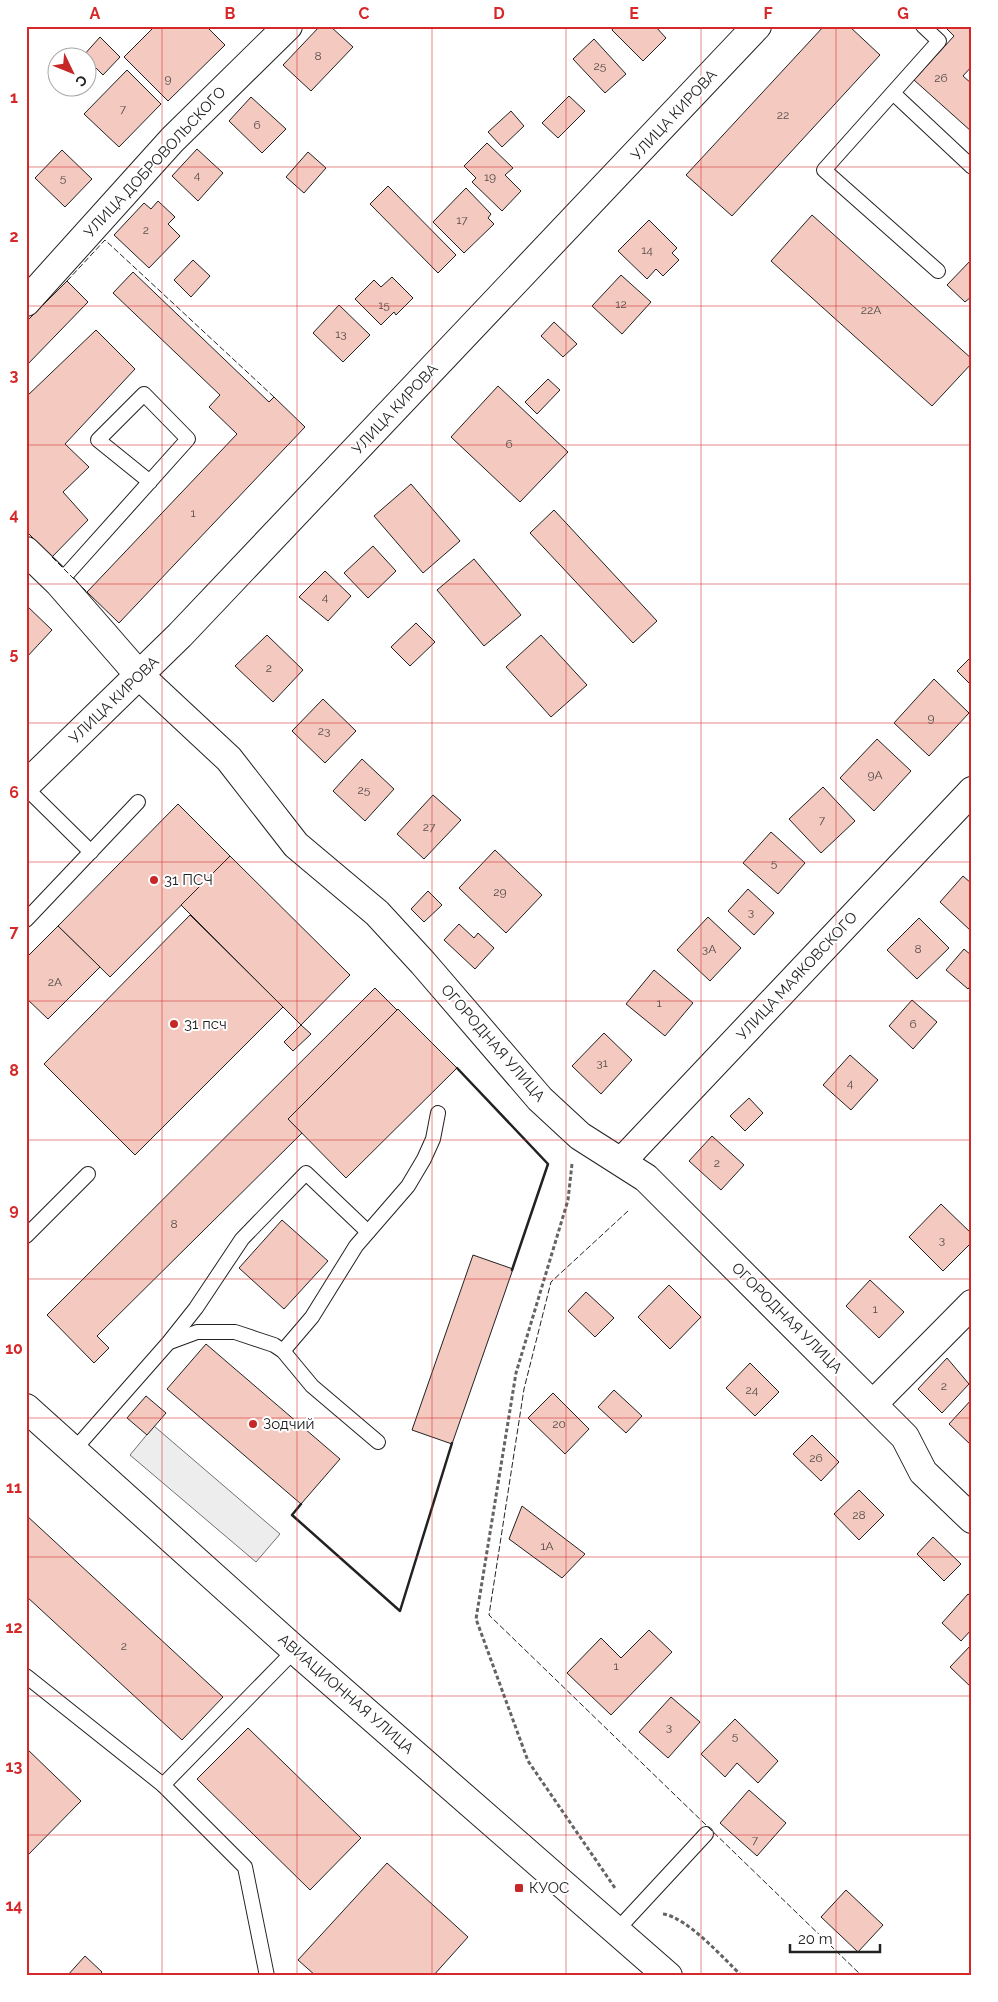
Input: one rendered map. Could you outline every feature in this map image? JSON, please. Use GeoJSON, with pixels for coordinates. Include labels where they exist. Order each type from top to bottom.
{"type":"FeatureCollection","features":[{"type":"Feature","properties":{"kind":"street","name":"УЛИЦА ДОБРОВОЛЬСКОГО"},"geometry":{"type":"LineString","coordinates":[[26,302],[172,140],[288,26]]}},
{"type":"Feature","properties":{"kind":"street","name":"УЛИЦА КИРОВА"},"geometry":{"type":"LineString","coordinates":[[26,784],[140,676],[180,635],[757,26]]}},
{"type":"Feature","properties":{"kind":"street","name":"ОГОРОДНАЯ УЛИЦА"},"geometry":{"type":"LineString","coordinates":[[26,551],[59,584],[140,676],[229,759],[296,845],[377,913],[423,963],[540,1099],[580,1136],[646,1178],[905,1437],[923,1472],[972,1520]]}},
{"type":"Feature","properties":{"kind":"street","name":"УЛИЦА МАЯКОВСКОГО"},"geometry":{"type":"LineString","coordinates":[[622,1161],[972,791]]}},
{"type":"Feature","properties":{"kind":"street"},"geometry":{"type":"LineString","coordinates":[[873,1404],[972,1304]]}},
{"type":"Feature","properties":{"kind":"street","name":"АВИАЦИОННАЯ УЛИЦА"},"geometry":{"type":"LineString","coordinates":[[26,1408],[295,1650],[625,1922],[668,1976]]}},
{"type":"Feature","properties":{"kind":"lane"},"geometry":{"type":"LineString","coordinates":[[923,26],[940,41],[824,170],[938,271]]}},
{"type":"Feature","properties":{"kind":"lane"},"geometry":{"type":"LineString","coordinates":[[893,93],[972,167]]}},
{"type":"Feature","properties":{"kind":"lane"},"geometry":{"type":"LineString","coordinates":[[59,584],[150,482],[188,439],[144,394],[98,440],[150,482]]}},
{"type":"Feature","properties":{"kind":"lane"},"geometry":{"type":"LineString","coordinates":[[26,788],[91,852]]}},
{"type":"Feature","properties":{"kind":"lane"},"geometry":{"type":"LineString","coordinates":[[26,920],[138,802]]}},
{"type":"Feature","properties":{"kind":"lane"},"geometry":{"type":"LineString","coordinates":[[283,1351],[312,1317],[356,1246],[408,1186],[424,1160],[433,1139],[438,1113]]}},
{"type":"Feature","properties":{"kind":"lane"},"geometry":{"type":"LineString","coordinates":[[74,1450],[169,1342],[196,1308],[242,1239],[306,1173],[368,1232]]}},
{"type":"Feature","properties":{"kind":"lane"},"geometry":{"type":"LineString","coordinates":[[26,1236],[88,1174]]}},
{"type":"Feature","properties":{"kind":"lane"},"geometry":{"type":"LineString","coordinates":[[169,1342],[197,1332],[235,1332],[274,1345],[283,1351],[312,1386],[378,1442]]}},
{"type":"Feature","properties":{"kind":"lane"},"geometry":{"type":"LineString","coordinates":[[163,1785],[295,1650]]}},
{"type":"Feature","properties":{"kind":"lane"},"geometry":{"type":"LineString","coordinates":[[26,1676],[163,1785],[245,1867],[267,1976]]}},
{"type":"Feature","properties":{"kind":"lane"},"geometry":{"type":"LineString","coordinates":[[625,1922],[706,1834]]}},
{"type":"Feature","properties":{"kind":"path"},"geometry":{"type":"LineString","coordinates":[[565,1122],[573,1156],[568,1200],[516,1373],[476,1619],[528,1761],[625,1922],[670,1915],[684,1922],[742,1976]]}},
{"type":"Feature","properties":{"kind":"shaded area"},"geometry":{"type":"Polygon","coordinates":[[[154,1426],[280,1534],[256,1562],[130,1455],[154,1426]]]}},
{"type":"Feature","properties":{"kind":"building"},"geometry":{"type":"Polygon","coordinates":[[[155,26],[206,26],[225,45],[168,101],[124,57],[155,26]]]}},
{"type":"Feature","properties":{"kind":"building"},"geometry":{"type":"Polygon","coordinates":[[[320,26],[330,26],[353,47],[311,91],[283,65],[320,26]]]}},
{"type":"Feature","properties":{"kind":"building"},"geometry":{"type":"Polygon","coordinates":[[[615,26],[655,26],[666,38],[643,61],[612,30],[615,26]]]}},
{"type":"Feature","properties":{"kind":"building"},"geometry":{"type":"Polygon","coordinates":[[[824,26],[849,26],[880,55],[732,216],[686,175],[824,26]]]}},
{"type":"Feature","properties":{"kind":"building"},"geometry":{"type":"Polygon","coordinates":[[[944,26],[972,26],[972,66],[963,76],[972,84],[972,132],[914,80],[954,36],[944,26]]]}},
{"type":"Feature","properties":{"kind":"building"},"geometry":{"type":"Polygon","coordinates":[[[100,37],[120,57],[103,75],[98,70],[98,48],[90,48],[100,37]]]}},
{"type":"Feature","properties":{"kind":"building"},"geometry":{"type":"Polygon","coordinates":[[[594,39],[626,74],[605,93],[573,59],[594,39]]]}},
{"type":"Feature","properties":{"kind":"building"},"geometry":{"type":"Polygon","coordinates":[[[127,70],[161,104],[119,147],[84,114],[127,70]]]}},
{"type":"Feature","properties":{"kind":"building"},"geometry":{"type":"Polygon","coordinates":[[[569,96],[585,111],[558,138],[542,123],[569,96]]]}},
{"type":"Feature","properties":{"kind":"building"},"geometry":{"type":"Polygon","coordinates":[[[251,97],[286,129],[262,153],[229,121],[251,97]]]}},
{"type":"Feature","properties":{"kind":"building"},"geometry":{"type":"Polygon","coordinates":[[[511,111],[524,126],[502,147],[488,132],[511,111]]]}},
{"type":"Feature","properties":{"kind":"building"},"geometry":{"type":"Polygon","coordinates":[[[487,143],[513,168],[505,175],[521,191],[502,211],[472,182],[476,178],[464,166],[487,143]]]}},
{"type":"Feature","properties":{"kind":"building"},"geometry":{"type":"Polygon","coordinates":[[[197,149],[223,173],[198,201],[172,176],[197,149]]]}},
{"type":"Feature","properties":{"kind":"building"},"geometry":{"type":"Polygon","coordinates":[[[62,150],[92,179],[65,207],[35,178],[62,150]]]}},
{"type":"Feature","properties":{"kind":"building"},"geometry":{"type":"Polygon","coordinates":[[[308,152],[326,168],[304,193],[286,177],[308,152]]]}},
{"type":"Feature","properties":{"kind":"building"},"geometry":{"type":"Polygon","coordinates":[[[388,186],[456,255],[438,273],[370,204],[388,186]]]}},
{"type":"Feature","properties":{"kind":"building"},"geometry":{"type":"Polygon","coordinates":[[[466,188],[491,214],[488,218],[494,224],[464,253],[433,222],[466,188]]]}},
{"type":"Feature","properties":{"kind":"building"},"geometry":{"type":"Polygon","coordinates":[[[158,201],[175,217],[168,224],[180,236],[149,268],[114,235],[144,203],[151,209],[158,201]]]}},
{"type":"Feature","properties":{"kind":"building"},"geometry":{"type":"Polygon","coordinates":[[[812,215],[972,359],[972,363],[932,406],[771,261],[812,215]]]}},
{"type":"Feature","properties":{"kind":"building"},"geometry":{"type":"Polygon","coordinates":[[[649,220],[677,248],[672,253],[679,260],[663,276],[656,269],[647,279],[618,251],[649,220]]]}},
{"type":"Feature","properties":{"kind":"building"},"geometry":{"type":"Polygon","coordinates":[[[972,259],[972,296],[965,302],[947,285],[972,259]]]}},
{"type":"Feature","properties":{"kind":"building"},"geometry":{"type":"Polygon","coordinates":[[[193,260],[210,276],[191,297],[174,280],[193,260]]]}},
{"type":"Feature","properties":{"kind":"building"},"geometry":{"type":"Polygon","coordinates":[[[133,272],[269,402],[274,397],[305,427],[119,623],[87,592],[237,434],[209,407],[220,395],[113,293],[133,272]]]}},
{"type":"Feature","properties":{"kind":"building"},"geometry":{"type":"Polygon","coordinates":[[[621,275],[651,302],[622,334],[592,306],[621,275]]]}},
{"type":"Feature","properties":{"kind":"building"},"geometry":{"type":"Polygon","coordinates":[[[392,277],[413,298],[396,315],[394,312],[381,325],[355,299],[374,280],[381,287],[392,277]]]}},
{"type":"Feature","properties":{"kind":"building"},"geometry":{"type":"Polygon","coordinates":[[[67,281],[88,302],[26,366],[26,322],[67,281]]]}},
{"type":"Feature","properties":{"kind":"building"},"geometry":{"type":"Polygon","coordinates":[[[339,305],[370,335],[343,362],[313,333],[339,305]]]}},
{"type":"Feature","properties":{"kind":"building"},"geometry":{"type":"Polygon","coordinates":[[[554,322],[577,344],[563,357],[541,336],[554,322]]]}},
{"type":"Feature","properties":{"kind":"building"},"geometry":{"type":"Polygon","coordinates":[[[96,330],[135,369],[65,444],[89,467],[63,492],[88,520],[52,557],[26,531],[26,397],[96,330]]]}},
{"type":"Feature","properties":{"kind":"building"},"geometry":{"type":"Polygon","coordinates":[[[548,379],[560,390],[537,414],[525,402],[548,379]]]}},
{"type":"Feature","properties":{"kind":"building"},"geometry":{"type":"Polygon","coordinates":[[[498,386],[568,452],[520,502],[451,437],[498,386]]]}},
{"type":"Feature","properties":{"kind":"building"},"geometry":{"type":"Polygon","coordinates":[[[411,484],[460,541],[423,573],[374,516],[411,484]]]}},
{"type":"Feature","properties":{"kind":"building"},"geometry":{"type":"Polygon","coordinates":[[[554,510],[657,621],[633,643],[530,533],[554,510]]]}},
{"type":"Feature","properties":{"kind":"building"},"geometry":{"type":"Polygon","coordinates":[[[373,546],[396,571],[368,598],[344,573],[373,546]]]}},
{"type":"Feature","properties":{"kind":"building"},"geometry":{"type":"Polygon","coordinates":[[[474,559],[521,615],[484,646],[437,590],[474,559]]]}},
{"type":"Feature","properties":{"kind":"building"},"geometry":{"type":"Polygon","coordinates":[[[325,571],[351,596],[328,621],[299,597],[325,571]]]}},
{"type":"Feature","properties":{"kind":"building"},"geometry":{"type":"Polygon","coordinates":[[[26,605],[52,630],[26,658],[26,605]]]}},
{"type":"Feature","properties":{"kind":"building"},"geometry":{"type":"Polygon","coordinates":[[[416,623],[435,642],[410,666],[391,647],[416,623]]]}},
{"type":"Feature","properties":{"kind":"building"},"geometry":{"type":"Polygon","coordinates":[[[267,635],[303,670],[273,702],[235,666],[267,635]]]}},
{"type":"Feature","properties":{"kind":"building"},"geometry":{"type":"Polygon","coordinates":[[[541,635],[587,685],[551,717],[506,667],[541,635]]]}},
{"type":"Feature","properties":{"kind":"building"},"geometry":{"type":"Polygon","coordinates":[[[972,656],[972,686],[957,671],[972,656]]]}},
{"type":"Feature","properties":{"kind":"building"},"geometry":{"type":"Polygon","coordinates":[[[934,679],[969,713],[929,756],[894,723],[934,679]]]}},
{"type":"Feature","properties":{"kind":"building"},"geometry":{"type":"Polygon","coordinates":[[[323,699],[356,731],[325,763],[292,731],[323,699]]]}},
{"type":"Feature","properties":{"kind":"building"},"geometry":{"type":"Polygon","coordinates":[[[877,739],[911,771],[874,811],[840,778],[877,739]]]}},
{"type":"Feature","properties":{"kind":"building"},"geometry":{"type":"Polygon","coordinates":[[[362,759],[394,789],[365,821],[333,791],[362,759]]]}},
{"type":"Feature","properties":{"kind":"building"},"geometry":{"type":"Polygon","coordinates":[[[823,787],[855,821],[821,853],[789,819],[823,787]]]}},
{"type":"Feature","properties":{"kind":"building"},"geometry":{"type":"Polygon","coordinates":[[[433,795],[461,820],[424,859],[397,834],[433,795]]]}},
{"type":"Feature","properties":{"kind":"building","name":"31 ПСЧ"},"geometry":{"type":"Polygon","coordinates":[[[178,804],[230,856],[110,977],[58,926],[178,804]]]}},
{"type":"Feature","properties":{"kind":"building"},"geometry":{"type":"Polygon","coordinates":[[[771,832],[805,863],[778,894],[743,863],[771,832]]]}},
{"type":"Feature","properties":{"kind":"building"},"geometry":{"type":"Polygon","coordinates":[[[495,850],[542,895],[506,933],[459,888],[495,850]]]}},
{"type":"Feature","properties":{"kind":"building"},"geometry":{"type":"Polygon","coordinates":[[[230,856],[350,975],[301,1025],[181,905],[230,856]]]}},
{"type":"Feature","properties":{"kind":"building"},"geometry":{"type":"Polygon","coordinates":[[[963,876],[972,884],[971,931],[940,902],[963,876]]]}},
{"type":"Feature","properties":{"kind":"building"},"geometry":{"type":"Polygon","coordinates":[[[748,889],[774,913],[754,935],[728,911],[748,889]]]}},
{"type":"Feature","properties":{"kind":"building"},"geometry":{"type":"Polygon","coordinates":[[[428,891],[442,905],[424,922],[411,909],[428,891]]]}},
{"type":"Feature","properties":{"kind":"building","name":"31 псч"},"geometry":{"type":"Polygon","coordinates":[[[190,915],[283,1007],[135,1155],[44,1064],[190,915]]]}},
{"type":"Feature","properties":{"kind":"building"},"geometry":{"type":"Polygon","coordinates":[[[708,917],[741,948],[710,981],[677,950],[708,917]]]}},
{"type":"Feature","properties":{"kind":"building"},"geometry":{"type":"Polygon","coordinates":[[[919,918],[949,948],[917,979],[887,950],[919,918]]]}},
{"type":"Feature","properties":{"kind":"building"},"geometry":{"type":"Polygon","coordinates":[[[459,924],[474,938],[478,933],[494,948],[475,969],[444,940],[459,924]]]}},
{"type":"Feature","properties":{"kind":"building"},"geometry":{"type":"Polygon","coordinates":[[[58,926],[100,967],[48,1019],[26,998],[26,958],[58,926]]]}},
{"type":"Feature","properties":{"kind":"building"},"geometry":{"type":"Polygon","coordinates":[[[964,949],[972,956],[972,984],[968,989],[946,970],[964,949]]]}},
{"type":"Feature","properties":{"kind":"building"},"geometry":{"type":"Polygon","coordinates":[[[654,970],[693,1003],[665,1036],[626,1004],[654,970]]]}},
{"type":"Feature","properties":{"kind":"building"},"geometry":{"type":"Polygon","coordinates":[[[375,988],[397,1010],[288,1119],[302,1133],[97,1336],[109,1348],[94,1363],[47,1315],[375,988]]]}},
{"type":"Feature","properties":{"kind":"building"},"geometry":{"type":"Polygon","coordinates":[[[912,1000],[937,1022],[913,1049],[889,1026],[912,1000]]]}},
{"type":"Feature","properties":{"kind":"building"},"geometry":{"type":"Polygon","coordinates":[[[398,1009],[457,1068],[346,1178],[288,1119],[398,1009]]]}},
{"type":"Feature","properties":{"kind":"building"},"geometry":{"type":"Polygon","coordinates":[[[301,1025],[311,1034],[293,1051],[284,1042],[301,1025]]]}},
{"type":"Feature","properties":{"kind":"building"},"geometry":{"type":"Polygon","coordinates":[[[604,1033],[632,1060],[601,1094],[572,1066],[604,1033]]]}},
{"type":"Feature","properties":{"kind":"building"},"geometry":{"type":"Polygon","coordinates":[[[850,1055],[878,1080],[851,1110],[823,1085],[850,1055]]]}},
{"type":"Feature","properties":{"kind":"building"},"geometry":{"type":"Polygon","coordinates":[[[749,1098],[763,1113],[745,1131],[730,1116],[749,1098]]]}},
{"type":"Feature","properties":{"kind":"building"},"geometry":{"type":"Polygon","coordinates":[[[712,1136],[744,1165],[721,1190],[689,1161],[712,1136]]]}},
{"type":"Feature","properties":{"kind":"building"},"geometry":{"type":"Polygon","coordinates":[[[941,1204],[972,1234],[972,1242],[943,1271],[909,1237],[941,1204]]]}},
{"type":"Feature","properties":{"kind":"building"},"geometry":{"type":"Polygon","coordinates":[[[282,1220],[328,1261],[284,1309],[239,1268],[282,1220]]]}},
{"type":"Feature","properties":{"kind":"building"},"geometry":{"type":"Polygon","coordinates":[[[473,1255],[513,1269],[452,1444],[412,1430],[473,1255]]]}},
{"type":"Feature","properties":{"kind":"building"},"geometry":{"type":"Polygon","coordinates":[[[870,1280],[904,1312],[879,1338],[846,1306],[870,1280]]]}},
{"type":"Feature","properties":{"kind":"building"},"geometry":{"type":"Polygon","coordinates":[[[669,1285],[701,1317],[670,1349],[638,1317],[669,1285]]]}},
{"type":"Feature","properties":{"kind":"building"},"geometry":{"type":"Polygon","coordinates":[[[586,1292],[614,1318],[595,1337],[568,1311],[586,1292]]]}},
{"type":"Feature","properties":{"kind":"building","name":"Зодчий"},"geometry":{"type":"Polygon","coordinates":[[[206,1344],[340,1459],[301,1504],[167,1389],[206,1344]]]}},
{"type":"Feature","properties":{"kind":"building"},"geometry":{"type":"Polygon","coordinates":[[[947,1358],[969,1384],[942,1413],[918,1389],[947,1358]]]}},
{"type":"Feature","properties":{"kind":"building"},"geometry":{"type":"Polygon","coordinates":[[[750,1363],[779,1392],[755,1416],[726,1388],[750,1363]]]}},
{"type":"Feature","properties":{"kind":"building"},"geometry":{"type":"Polygon","coordinates":[[[614,1390],[642,1416],[626,1433],[598,1407],[614,1390]]]}},
{"type":"Feature","properties":{"kind":"building"},"geometry":{"type":"Polygon","coordinates":[[[553,1393],[589,1429],[565,1454],[528,1418],[553,1393]]]}},
{"type":"Feature","properties":{"kind":"building"},"geometry":{"type":"Polygon","coordinates":[[[146,1396],[166,1413],[147,1435],[127,1418],[146,1396]]]}},
{"type":"Feature","properties":{"kind":"building"},"geometry":{"type":"Polygon","coordinates":[[[972,1399],[972,1446],[949,1424],[972,1399]]]}},
{"type":"Feature","properties":{"kind":"building"},"geometry":{"type":"Polygon","coordinates":[[[812,1435],[839,1462],[821,1481],[793,1454],[812,1435]]]}},
{"type":"Feature","properties":{"kind":"building"},"geometry":{"type":"Polygon","coordinates":[[[859,1490],[884,1515],[859,1540],[834,1514],[859,1490]]]}},
{"type":"Feature","properties":{"kind":"building"},"geometry":{"type":"Polygon","coordinates":[[[522,1506],[585,1554],[562,1578],[509,1539],[522,1506]]]}},
{"type":"Feature","properties":{"kind":"building"},"geometry":{"type":"Polygon","coordinates":[[[26,1515],[223,1697],[182,1740],[26,1596],[26,1515]]]}},
{"type":"Feature","properties":{"kind":"building"},"geometry":{"type":"Polygon","coordinates":[[[933,1537],[961,1564],[944,1581],[917,1554],[933,1537]]]}},
{"type":"Feature","properties":{"kind":"building"},"geometry":{"type":"Polygon","coordinates":[[[968,1594],[972,1597],[972,1629],[961,1641],[942,1623],[968,1594]]]}},
{"type":"Feature","properties":{"kind":"building"},"geometry":{"type":"Polygon","coordinates":[[[649,1630],[672,1652],[611,1715],[567,1673],[601,1638],[621,1658],[649,1630]]]}},
{"type":"Feature","properties":{"kind":"building"},"geometry":{"type":"Polygon","coordinates":[[[972,1644],[972,1688],[950,1667],[972,1644]]]}},
{"type":"Feature","properties":{"kind":"building"},"geometry":{"type":"Polygon","coordinates":[[[671,1697],[700,1722],[668,1758],[639,1732],[671,1697]]]}},
{"type":"Feature","properties":{"kind":"building"},"geometry":{"type":"Polygon","coordinates":[[[735,1719],[778,1761],[758,1783],[737,1763],[725,1777],[701,1754],[735,1719]]]}},
{"type":"Feature","properties":{"kind":"building"},"geometry":{"type":"Polygon","coordinates":[[[248,1728],[361,1838],[310,1890],[197,1779],[248,1728]]]}},
{"type":"Feature","properties":{"kind":"building"},"geometry":{"type":"Polygon","coordinates":[[[26,1748],[81,1801],[26,1857],[26,1748]]]}},
{"type":"Feature","properties":{"kind":"building"},"geometry":{"type":"Polygon","coordinates":[[[749,1790],[786,1823],[757,1856],[720,1823],[749,1790]]]}},
{"type":"Feature","properties":{"kind":"building"},"geometry":{"type":"Polygon","coordinates":[[[387,1863],[468,1937],[433,1976],[316,1976],[298,1960],[387,1863]]]}},
{"type":"Feature","properties":{"kind":"building"},"geometry":{"type":"Polygon","coordinates":[[[846,1890],[883,1925],[858,1952],[821,1917],[846,1890]]]}},
{"type":"Feature","properties":{"kind":"building"},"geometry":{"type":"Polygon","coordinates":[[[85,1956],[102,1972],[99,1976],[67,1976],[85,1956]]]}},
{"type":"Feature","properties":{"kind":"fence"},"geometry":{"type":"LineString","coordinates":[[67,281],[105,240],[274,397]]}},
{"type":"Feature","properties":{"kind":"fence"},"geometry":{"type":"LineString","coordinates":[[52,557],[87,592]]}},
{"type":"Feature","properties":{"kind":"fence"},"geometry":{"type":"LineString","coordinates":[[628,1211],[551,1282],[524,1389],[489,1615],[862,1976]]}},
{"type":"Feature","properties":{"kind":"wall"},"geometry":{"type":"LineString","coordinates":[[457,1068],[548,1164],[512,1270]]}},
{"type":"Feature","properties":{"kind":"wall"},"geometry":{"type":"LineString","coordinates":[[301,1504],[292,1515],[400,1611],[452,1443]]}},
{"type":"Feature","properties":{"kind":"place","name":"31 ПСЧ"},"geometry":{"type":"Point","coordinates":[154,880]}},
{"type":"Feature","properties":{"kind":"place","name":"31 псч"},"geometry":{"type":"Point","coordinates":[174,1024]}},
{"type":"Feature","properties":{"kind":"place","name":"Зодчий"},"geometry":{"type":"Point","coordinates":[253,1424]}},
{"type":"Feature","properties":{"kind":"place","name":"КУОС"},"geometry":{"type":"Point","coordinates":[519,1888]}}]}
